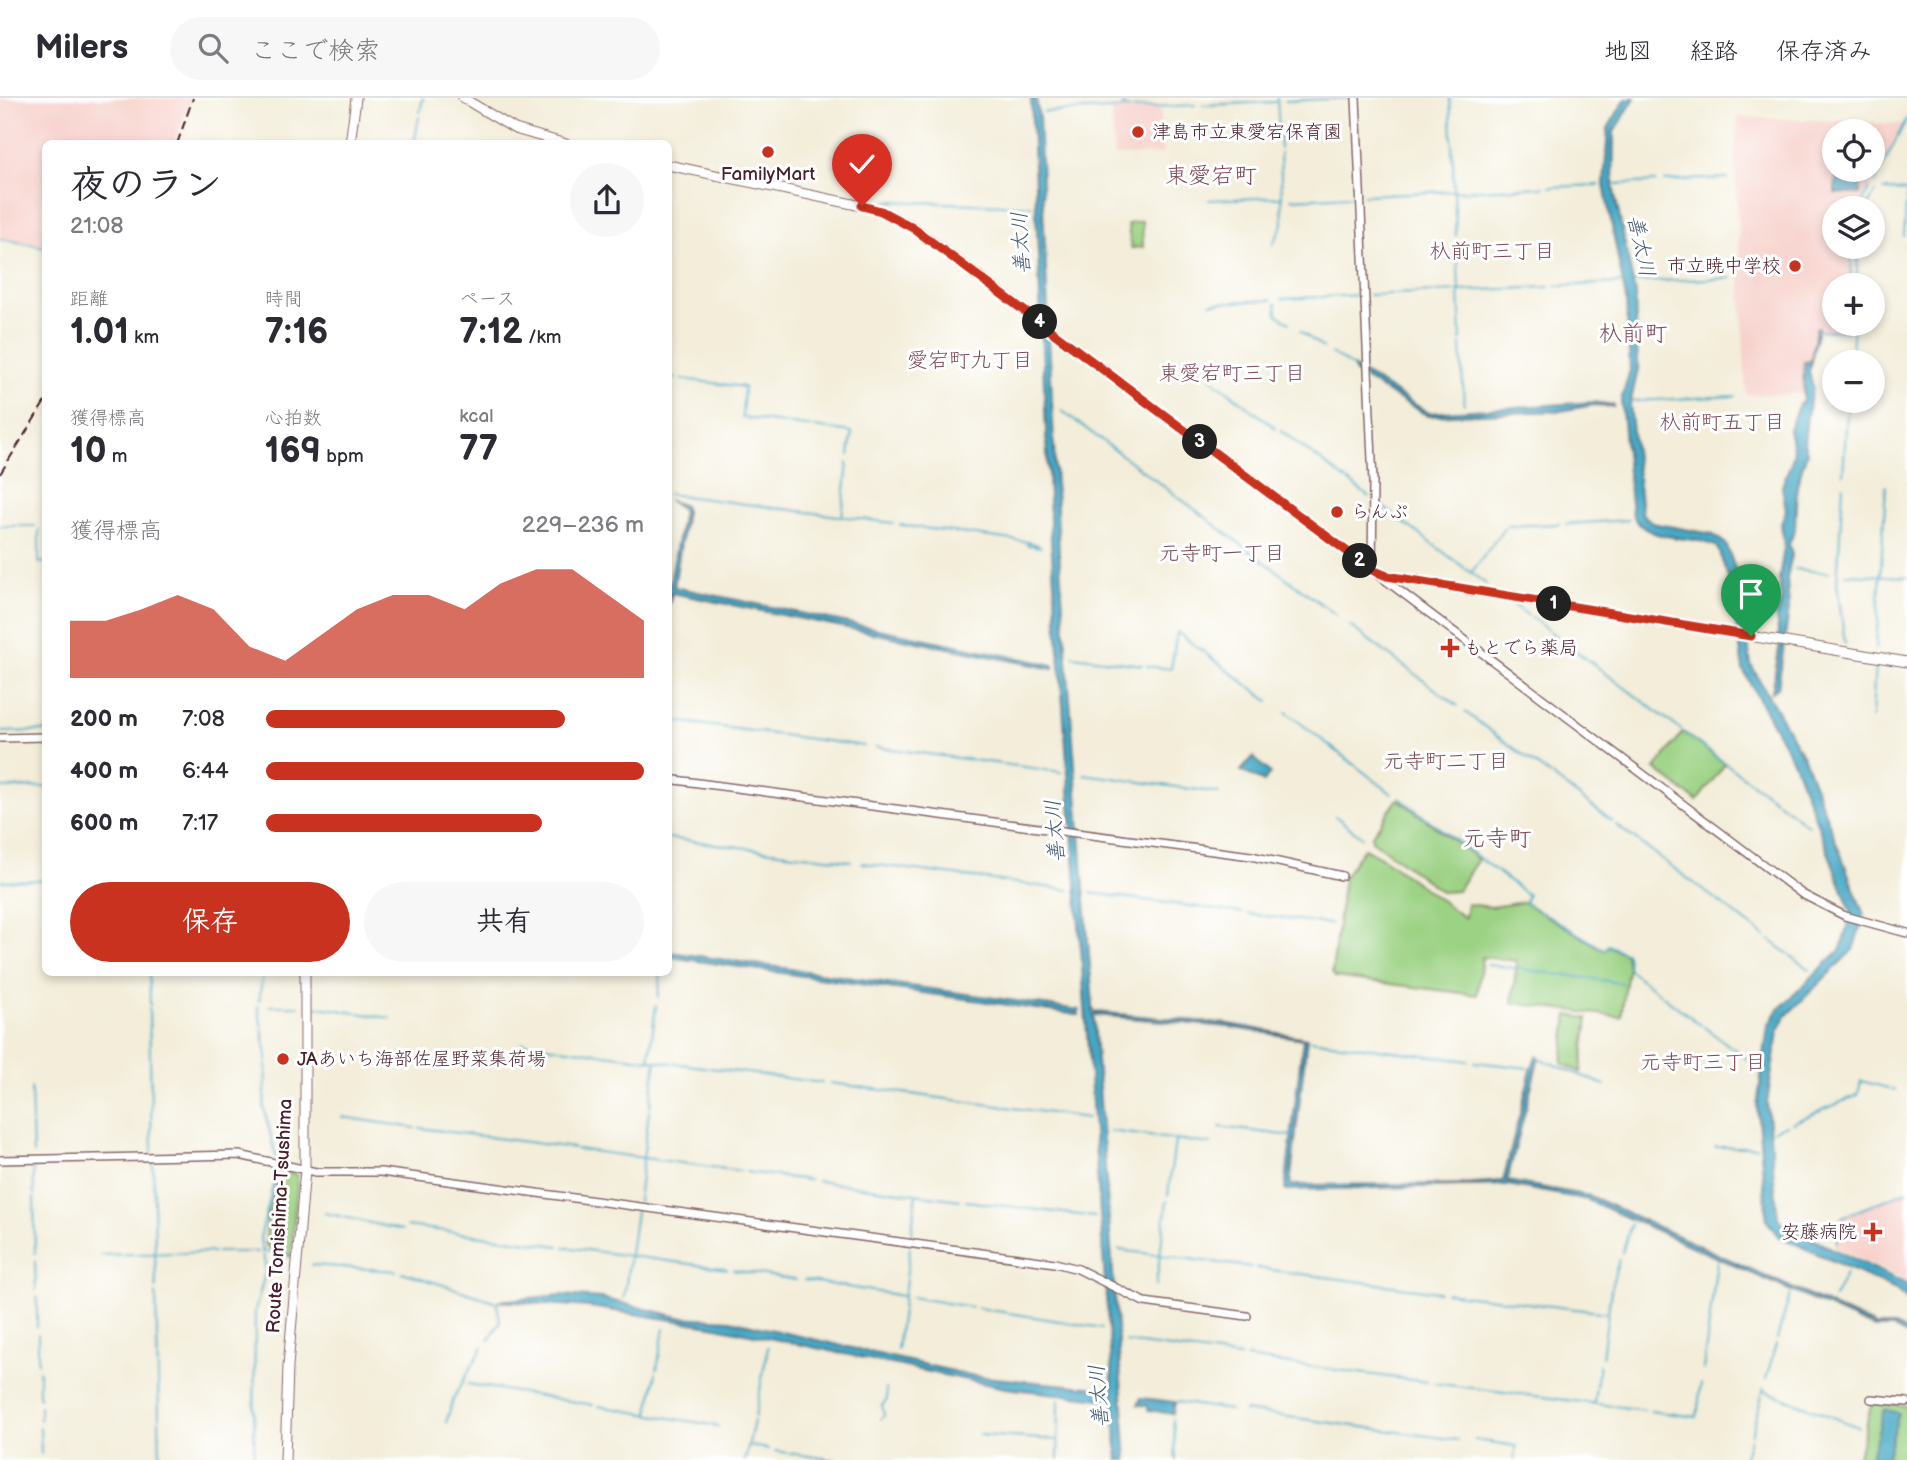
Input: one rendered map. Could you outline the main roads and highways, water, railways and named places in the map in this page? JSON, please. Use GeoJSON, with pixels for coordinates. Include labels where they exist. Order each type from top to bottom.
{"type":"FeatureCollection","features":[{"type":"Feature","properties":{"kind":"main road"},"geometry":{"type":"LineString","coordinates":[[351,140],[356,98]]}},
{"type":"Feature","properties":{"kind":"main road"},"geometry":{"type":"LineString","coordinates":[[463,98],[515,129],[552,140]]}},
{"type":"Feature","properties":{"kind":"main road"},"geometry":{"type":"LineString","coordinates":[[672,166],[881,211],[913,228],[1372,570],[1387,576],[1907,662]]}},
{"type":"Feature","properties":{"kind":"main road","name":"Route Tomishima-Tsushima"},"geometry":{"type":"LineString","coordinates":[[285,1460],[288,1366],[305,1170],[305,976]]}},
{"type":"Feature","properties":{"kind":"water"},"geometry":{"type":"Polygon","coordinates":[[[1031,98],[1036,98],[1039,118],[1059,553],[1127,1460],[1118,1460],[1051,541],[1031,98]]]}},
{"type":"Feature","properties":{"kind":"water"},"geometry":{"type":"Polygon","coordinates":[[[1626,98],[1635,98],[1614,132],[1613,185],[1635,293],[1638,369],[1630,405],[1642,513],[1652,523],[1712,534],[1726,544],[1740,582],[1751,665],[1805,760],[1864,915],[1853,950],[1786,1016],[1778,1032],[1767,1103],[1778,1218],[1785,1226],[1903,1282],[1907,1285],[1907,1300],[1896,1290],[1778,1236],[1767,1221],[1757,1107],[1768,1026],[1777,1011],[1841,949],[1851,912],[1794,763],[1743,670],[1731,585],[1717,547],[1658,534],[1639,524],[1632,514],[1621,400],[1630,370],[1626,300],[1604,185],[1608,128],[1626,98]]]}},
{"type":"Feature","properties":{"kind":"water"},"geometry":{"type":"Polygon","coordinates":[[[1836,182],[1861,182],[1860,194],[1835,193],[1836,182]]]}},
{"type":"Feature","properties":{"kind":"water"},"geometry":{"type":"Polygon","coordinates":[[[1818,328],[1809,371],[1813,387],[1804,443],[1807,452],[1797,485],[1795,530],[1789,544],[1792,554],[1787,578],[1789,609],[1778,688],[1772,692],[1780,643],[1776,618],[1782,599],[1779,579],[1784,548],[1781,523],[1786,510],[1782,486],[1794,454],[1789,429],[1798,406],[1803,401],[1804,362],[1811,361],[1818,328]]]}},
{"type":"Feature","properties":{"kind":"water"},"geometry":{"type":"Polygon","coordinates":[[[1354,367],[1429,413],[1594,402],[1614,407],[1594,405],[1560,411],[1428,416],[1355,373],[1354,367]]]}},
{"type":"Feature","properties":{"kind":"water"},"geometry":{"type":"Polygon","coordinates":[[[672,501],[684,506],[686,511],[674,587],[1053,665],[1053,669],[672,593],[672,571],[683,511],[672,501]]]}},
{"type":"Feature","properties":{"kind":"water"},"geometry":{"type":"Polygon","coordinates":[[[1253,757],[1270,773],[1264,782],[1241,771],[1253,757]]]}},
{"type":"Feature","properties":{"kind":"water"},"geometry":{"type":"Polygon","coordinates":[[[672,952],[1079,1010],[1079,1015],[672,957],[672,952]]]}},
{"type":"Feature","properties":{"kind":"water"},"geometry":{"type":"Polygon","coordinates":[[[1096,1012],[1229,1024],[1307,1038],[1290,1185],[1459,1184],[1503,1181],[1531,1070],[1536,1056],[1539,1057],[1507,1181],[1590,1196],[1876,1326],[1897,1326],[1907,1331],[1907,1335],[1894,1328],[1874,1328],[1588,1200],[1508,1185],[1285,1190],[1303,1039],[1228,1027],[1096,1015],[1096,1012]]]}},
{"type":"Feature","properties":{"kind":"water","name":"善太川"},"geometry":{"type":"Polygon","coordinates":[[[561,1295],[601,1298],[679,1317],[730,1320],[974,1376],[1108,1389],[1108,1400],[1005,1388],[717,1327],[590,1307],[498,1301],[561,1295]]]}},
{"type":"Feature","properties":{"kind":"water"},"geometry":{"type":"Polygon","coordinates":[[[1141,1398],[1175,1402],[1173,1414],[1148,1410],[1148,1406],[1138,1405],[1141,1398]]]}},
{"type":"Feature","properties":{"kind":"water"},"geometry":{"type":"Polygon","coordinates":[[[1884,1409],[1899,1413],[1886,1460],[1871,1457],[1884,1409]]]}},
{"type":"Feature","properties":{"kind":"waterway"},"geometry":{"type":"LineString","coordinates":[[420,112],[423,98]]}},
{"type":"Feature","properties":{"kind":"waterway"},"geometry":{"type":"LineString","coordinates":[[1124,98],[1124,107]]}},
{"type":"Feature","properties":{"kind":"waterway"},"geometry":{"type":"LineString","coordinates":[[1277,98],[1280,148]]}},
{"type":"Feature","properties":{"kind":"waterway"},"geometry":{"type":"LineString","coordinates":[[1285,101],[1351,98]]}},
{"type":"Feature","properties":{"kind":"waterway"},"geometry":{"type":"LineString","coordinates":[[1450,98],[1452,140]]}},
{"type":"Feature","properties":{"kind":"waterway"},"geometry":{"type":"LineString","coordinates":[[1203,105],[1275,102]]}},
{"type":"Feature","properties":{"kind":"waterway"},"geometry":{"type":"LineString","coordinates":[[1044,112],[1195,105]]}},
{"type":"Feature","properties":{"kind":"waterway"},"geometry":{"type":"LineString","coordinates":[[415,140],[419,117]]}},
{"type":"Feature","properties":{"kind":"waterway"},"geometry":{"type":"LineString","coordinates":[[1885,162],[1907,118]]}},
{"type":"Feature","properties":{"kind":"waterway"},"geometry":{"type":"LineString","coordinates":[[1452,143],[1456,236]]}},
{"type":"Feature","properties":{"kind":"waterway"},"geometry":{"type":"LineString","coordinates":[[1273,244],[1283,224],[1280,153]]}},
{"type":"Feature","properties":{"kind":"waterway"},"geometry":{"type":"LineString","coordinates":[[1665,181],[1727,178]]}},
{"type":"Feature","properties":{"kind":"waterway"},"geometry":{"type":"LineString","coordinates":[[1615,184],[1656,182]]}},
{"type":"Feature","properties":{"kind":"waterway"},"geometry":{"type":"LineString","coordinates":[[1550,187],[1599,185]]}},
{"type":"Feature","properties":{"kind":"waterway"},"geometry":{"type":"LineString","coordinates":[[1364,195],[1544,187]]}},
{"type":"Feature","properties":{"kind":"waterway"},"geometry":{"type":"LineString","coordinates":[[1866,196],[1869,189]]}},
{"type":"Feature","properties":{"kind":"waterway"},"geometry":{"type":"LineString","coordinates":[[1884,190],[1906,191]]}},
{"type":"Feature","properties":{"kind":"waterway"},"geometry":{"type":"LineString","coordinates":[[1904,236],[1907,191]]}},
{"type":"Feature","properties":{"kind":"waterway"},"geometry":{"type":"LineString","coordinates":[[1873,196],[1875,192]]}},
{"type":"Feature","properties":{"kind":"waterway"},"geometry":{"type":"LineString","coordinates":[[1291,199],[1355,196]]}},
{"type":"Feature","properties":{"kind":"waterway"},"geometry":{"type":"LineString","coordinates":[[1209,200],[1281,197]]}},
{"type":"Feature","properties":{"kind":"waterway","name":"善太川"},"geometry":{"type":"LineString","coordinates":[[887,201],[1032,206]]}},
{"type":"Feature","properties":{"kind":"waterway"},"geometry":{"type":"LineString","coordinates":[[0,239],[42,246]]}},
{"type":"Feature","properties":{"kind":"waterway"},"geometry":{"type":"LineString","coordinates":[[1457,244],[1461,340]]}},
{"type":"Feature","properties":{"kind":"waterway"},"geometry":{"type":"LineString","coordinates":[[1851,273],[1852,259]]}},
{"type":"Feature","properties":{"kind":"waterway"},"geometry":{"type":"LineString","coordinates":[[1857,273],[1858,259]]}},
{"type":"Feature","properties":{"kind":"waterway","name":"善太川"},"geometry":{"type":"LineString","coordinates":[[1634,282],[1732,278]]}},
{"type":"Feature","properties":{"kind":"waterway"},"geometry":{"type":"LineString","coordinates":[[1555,286],[1620,283]]}},
{"type":"Feature","properties":{"kind":"waterway"},"geometry":{"type":"LineString","coordinates":[[1369,295],[1549,287]]}},
{"type":"Feature","properties":{"kind":"waterway"},"geometry":{"type":"LineString","coordinates":[[1282,299],[1360,295]]}},
{"type":"Feature","properties":{"kind":"waterway"},"geometry":{"type":"LineString","coordinates":[[1210,303],[1271,300]]}},
{"type":"Feature","properties":{"kind":"waterway"},"geometry":{"type":"LineString","coordinates":[[1276,304],[1277,314],[1290,323]]}},
{"type":"Feature","properties":{"kind":"waterway"},"geometry":{"type":"LineString","coordinates":[[1818,330],[1822,330]]}},
{"type":"Feature","properties":{"kind":"waterway"},"geometry":{"type":"LineString","coordinates":[[1300,331],[1323,348]]}},
{"type":"Feature","properties":{"kind":"waterway"},"geometry":{"type":"LineString","coordinates":[[1852,350],[1853,336]]}},
{"type":"Feature","properties":{"kind":"waterway"},"geometry":{"type":"LineString","coordinates":[[1461,344],[1464,404]]}},
{"type":"Feature","properties":{"kind":"waterway"},"geometry":{"type":"LineString","coordinates":[[1331,353],[1353,367]]}},
{"type":"Feature","properties":{"kind":"waterway"},"geometry":{"type":"LineString","coordinates":[[1182,357],[1204,374]]}},
{"type":"Feature","properties":{"kind":"waterway"},"geometry":{"type":"LineString","coordinates":[[1209,377],[1276,428]]}},
{"type":"Feature","properties":{"kind":"waterway"},"geometry":{"type":"LineString","coordinates":[[672,378],[676,378]]}},
{"type":"Feature","properties":{"kind":"waterway"},"geometry":{"type":"LineString","coordinates":[[682,379],[744,387],[742,418]]}},
{"type":"Feature","properties":{"kind":"waterway"},"geometry":{"type":"LineString","coordinates":[[1634,401],[1736,396]]}},
{"type":"Feature","properties":{"kind":"waterway"},"geometry":{"type":"LineString","coordinates":[[1061,410],[1209,520]]}},
{"type":"Feature","properties":{"kind":"waterway"},"geometry":{"type":"LineString","coordinates":[[1843,474],[1847,413]]}},
{"type":"Feature","properties":{"kind":"waterway"},"geometry":{"type":"LineString","coordinates":[[745,418],[852,432],[849,455]]}},
{"type":"Feature","properties":{"kind":"waterway"},"geometry":{"type":"LineString","coordinates":[[1281,431],[1369,497]]}},
{"type":"Feature","properties":{"kind":"waterway"},"geometry":{"type":"LineString","coordinates":[[842,517],[848,463]]}},
{"type":"Feature","properties":{"kind":"waterway"},"geometry":{"type":"LineString","coordinates":[[1843,485],[1837,583],[1845,644]]}},
{"type":"Feature","properties":{"kind":"waterway"},"geometry":{"type":"LineString","coordinates":[[1876,649],[1886,486]]}},
{"type":"Feature","properties":{"kind":"waterway"},"geometry":{"type":"LineString","coordinates":[[672,495],[893,523]]}},
{"type":"Feature","properties":{"kind":"waterway"},"geometry":{"type":"LineString","coordinates":[[1379,504],[1486,584]]}},
{"type":"Feature","properties":{"kind":"waterway"},"geometry":{"type":"LineString","coordinates":[[1566,524],[1628,520]]}},
{"type":"Feature","properties":{"kind":"waterway"},"geometry":{"type":"LineString","coordinates":[[1211,522],[1336,615]]}},
{"type":"Feature","properties":{"kind":"waterway"},"geometry":{"type":"LineString","coordinates":[[1506,526],[1559,524]]}},
{"type":"Feature","properties":{"kind":"waterway"},"geometry":{"type":"LineString","coordinates":[[900,525],[1028,542],[1027,545],[1041,547]]}},
{"type":"Feature","properties":{"kind":"waterway"},"geometry":{"type":"LineString","coordinates":[[0,526],[35,526]]}},
{"type":"Feature","properties":{"kind":"waterway"},"geometry":{"type":"LineString","coordinates":[[1471,573],[1504,529]]}},
{"type":"Feature","properties":{"kind":"waterway"},"geometry":{"type":"LineString","coordinates":[[39,530],[39,563],[42,563]]}},
{"type":"Feature","properties":{"kind":"waterway"},"geometry":{"type":"LineString","coordinates":[[1029,542],[1038,545]]}},
{"type":"Feature","properties":{"kind":"waterway"},"geometry":{"type":"LineString","coordinates":[[1795,569],[1829,573]]}},
{"type":"Feature","properties":{"kind":"waterway"},"geometry":{"type":"LineString","coordinates":[[1846,574],[1907,577]]}},
{"type":"Feature","properties":{"kind":"waterway"},"geometry":{"type":"LineString","coordinates":[[1515,606],[1529,616]]}},
{"type":"Feature","properties":{"kind":"waterway"},"geometry":{"type":"LineString","coordinates":[[1532,618],[1681,730]]}},
{"type":"Feature","properties":{"kind":"waterway"},"geometry":{"type":"LineString","coordinates":[[1350,626],[1458,706]]}},
{"type":"Feature","properties":{"kind":"waterway"},"geometry":{"type":"LineString","coordinates":[[1147,666],[1171,669],[1177,632],[1269,701]]}},
{"type":"Feature","properties":{"kind":"waterway"},"geometry":{"type":"LineString","coordinates":[[1073,656],[1142,665]]}},
{"type":"Feature","properties":{"kind":"waterway"},"geometry":{"type":"LineString","coordinates":[[1872,717],[1875,664]]}},
{"type":"Feature","properties":{"kind":"waterway"},"geometry":{"type":"LineString","coordinates":[[1286,712],[1391,793]]}},
{"type":"Feature","properties":{"kind":"waterway"},"geometry":{"type":"LineString","coordinates":[[1465,712],[1612,821]]}},
{"type":"Feature","properties":{"kind":"waterway"},"geometry":{"type":"LineString","coordinates":[[672,721],[864,746]]}},
{"type":"Feature","properties":{"kind":"waterway"},"geometry":{"type":"LineString","coordinates":[[0,732],[42,731]]}},
{"type":"Feature","properties":{"kind":"waterway"},"geometry":{"type":"LineString","coordinates":[[1683,732],[1775,800]]}},
{"type":"Feature","properties":{"kind":"waterway"},"geometry":{"type":"LineString","coordinates":[[876,747],[1061,772]]}},
{"type":"Feature","properties":{"kind":"waterway"},"geometry":{"type":"LineString","coordinates":[[1084,774],[1219,793]]}},
{"type":"Feature","properties":{"kind":"waterway"},"geometry":{"type":"LineString","coordinates":[[0,788],[42,787]]}},
{"type":"Feature","properties":{"kind":"waterway"},"geometry":{"type":"LineString","coordinates":[[1400,798],[1528,895],[1524,902],[1544,914]]}},
{"type":"Feature","properties":{"kind":"waterway"},"geometry":{"type":"LineString","coordinates":[[1778,802],[1809,826]]}},
{"type":"Feature","properties":{"kind":"waterway"},"geometry":{"type":"LineString","coordinates":[[1335,816],[1362,837]]}},
{"type":"Feature","properties":{"kind":"waterway"},"geometry":{"type":"LineString","coordinates":[[1616,825],[1766,937]]}},
{"type":"Feature","properties":{"kind":"waterway"},"geometry":{"type":"LineString","coordinates":[[672,839],[851,861]]}},
{"type":"Feature","properties":{"kind":"waterway"},"geometry":{"type":"LineString","coordinates":[[862,863],[1069,890]]}},
{"type":"Feature","properties":{"kind":"waterway"},"geometry":{"type":"LineString","coordinates":[[0,881],[42,880]]}},
{"type":"Feature","properties":{"kind":"waterway"},"geometry":{"type":"LineString","coordinates":[[1091,893],[1242,913]]}},
{"type":"Feature","properties":{"kind":"waterway"},"geometry":{"type":"LineString","coordinates":[[1248,914],[1330,924]]}},
{"type":"Feature","properties":{"kind":"waterway"},"geometry":{"type":"LineString","coordinates":[[1547,915],[1605,950],[1608,945],[1627,954],[1629,970],[1701,1025]]}},
{"type":"Feature","properties":{"kind":"waterway"},"geometry":{"type":"LineString","coordinates":[[1770,940],[1810,970]]}},
{"type":"Feature","properties":{"kind":"waterway"},"geometry":{"type":"LineString","coordinates":[[1488,965],[1530,970]]}},
{"type":"Feature","properties":{"kind":"waterway"},"geometry":{"type":"LineString","coordinates":[[1532,971],[1552,973]]}},
{"type":"Feature","properties":{"kind":"waterway"},"geometry":{"type":"LineString","coordinates":[[1554,974],[1574,976]]}},
{"type":"Feature","properties":{"kind":"waterway"},"geometry":{"type":"LineString","coordinates":[[149,976],[150,1005]]}},
{"type":"Feature","properties":{"kind":"waterway"},"geometry":{"type":"LineString","coordinates":[[259,1001],[263,976]]}},
{"type":"Feature","properties":{"kind":"waterway"},"geometry":{"type":"LineString","coordinates":[[658,997],[661,976]]}},
{"type":"Feature","properties":{"kind":"waterway"},"geometry":{"type":"LineString","coordinates":[[1576,977],[1596,979]]}},
{"type":"Feature","properties":{"kind":"waterway"},"geometry":{"type":"LineString","coordinates":[[1598,980],[1610,981]]}},
{"type":"Feature","properties":{"kind":"waterway"},"geometry":{"type":"LineString","coordinates":[[1611,982],[1622,983]]}},
{"type":"Feature","properties":{"kind":"waterway"},"geometry":{"type":"LineString","coordinates":[[258,1006],[267,1056],[264,1108],[276,1157]]}},
{"type":"Feature","properties":{"kind":"waterway"},"geometry":{"type":"LineString","coordinates":[[270,1006],[299,1006]]}},
{"type":"Feature","properties":{"kind":"waterway"},"geometry":{"type":"LineString","coordinates":[[313,1006],[390,1018]]}},
{"type":"Feature","properties":{"kind":"waterway"},"geometry":{"type":"LineString","coordinates":[[649,1060],[656,1006]]}},
{"type":"Feature","properties":{"kind":"waterway"},"geometry":{"type":"LineString","coordinates":[[149,1009],[152,1152]]}},
{"type":"Feature","properties":{"kind":"waterway"},"geometry":{"type":"LineString","coordinates":[[1704,1027],[1754,1064]]}},
{"type":"Feature","properties":{"kind":"waterway"},"geometry":{"type":"LineString","coordinates":[[1310,1040],[1469,1061]]}},
{"type":"Feature","properties":{"kind":"waterway"},"geometry":{"type":"LineString","coordinates":[[522,1043],[822,1083]]}},
{"type":"Feature","properties":{"kind":"waterway"},"geometry":{"type":"LineString","coordinates":[[1538,1058],[1605,1085]]}},
{"type":"Feature","properties":{"kind":"waterway"},"geometry":{"type":"LineString","coordinates":[[650,1107],[656,1062]]}},
{"type":"Feature","properties":{"kind":"waterway"},"geometry":{"type":"LineString","coordinates":[[1475,1062],[1528,1068]]}},
{"type":"Feature","properties":{"kind":"waterway"},"geometry":{"type":"LineString","coordinates":[[1792,1123],[1858,1095],[1861,1081],[1895,1090]]}},
{"type":"Feature","properties":{"kind":"waterway"},"geometry":{"type":"LineString","coordinates":[[830,1083],[1087,1118]]}},
{"type":"Feature","properties":{"kind":"waterway"},"geometry":{"type":"LineString","coordinates":[[31,1088],[33,1154]]}},
{"type":"Feature","properties":{"kind":"waterway"},"geometry":{"type":"LineString","coordinates":[[638,1201],[649,1111]]}},
{"type":"Feature","properties":{"kind":"waterway"},"geometry":{"type":"LineString","coordinates":[[342,1117],[415,1128]]}},
{"type":"Feature","properties":{"kind":"waterway"},"geometry":{"type":"LineString","coordinates":[[1774,1130],[1786,1125]]}},
{"type":"Feature","properties":{"kind":"waterway"},"geometry":{"type":"LineString","coordinates":[[1220,1127],[1292,1136]]}},
{"type":"Feature","properties":{"kind":"waterway"},"geometry":{"type":"LineString","coordinates":[[420,1128],[573,1148]]}},
{"type":"Feature","properties":{"kind":"waterway"},"geometry":{"type":"LineString","coordinates":[[1109,1131],[1211,1144]]}},
{"type":"Feature","properties":{"kind":"waterway"},"geometry":{"type":"LineString","coordinates":[[1168,1195],[1175,1141]]}},
{"type":"Feature","properties":{"kind":"waterway"},"geometry":{"type":"LineString","coordinates":[[1715,1147],[1756,1147]]}},
{"type":"Feature","properties":{"kind":"waterway"},"geometry":{"type":"LineString","coordinates":[[576,1149],[741,1171]]}},
{"type":"Feature","properties":{"kind":"waterway"},"geometry":{"type":"LineString","coordinates":[[153,1161],[156,1288]]}},
{"type":"Feature","properties":{"kind":"waterway"},"geometry":{"type":"LineString","coordinates":[[33,1163],[34,1194]]}},
{"type":"Feature","properties":{"kind":"waterway"},"geometry":{"type":"LineString","coordinates":[[254,1460],[255,1311],[266,1270],[260,1238],[277,1169]]}},
{"type":"Feature","properties":{"kind":"waterway"},"geometry":{"type":"LineString","coordinates":[[746,1172],[809,1180]]}},
{"type":"Feature","properties":{"kind":"waterway"},"geometry":{"type":"LineString","coordinates":[[817,1181],[960,1200]]}},
{"type":"Feature","properties":{"kind":"waterway"},"geometry":{"type":"LineString","coordinates":[[1840,1226],[1842,1217],[1907,1191]]}},
{"type":"Feature","properties":{"kind":"waterway"},"geometry":{"type":"LineString","coordinates":[[911,1239],[916,1195]]}},
{"type":"Feature","properties":{"kind":"waterway"},"geometry":{"type":"LineString","coordinates":[[34,1197],[35,1253]]}},
{"type":"Feature","properties":{"kind":"waterway"},"geometry":{"type":"LineString","coordinates":[[966,1201],[1095,1217]]}},
{"type":"Feature","properties":{"kind":"waterway"},"geometry":{"type":"LineString","coordinates":[[1156,1285],[1167,1201]]}},
{"type":"Feature","properties":{"kind":"waterway"},"geometry":{"type":"LineString","coordinates":[[624,1298],[636,1211]]}},
{"type":"Feature","properties":{"kind":"waterway"},"geometry":{"type":"LineString","coordinates":[[325,1213],[402,1230]]}},
{"type":"Feature","properties":{"kind":"waterway"},"geometry":{"type":"LineString","coordinates":[[1622,1253],[1631,1224]]}},
{"type":"Feature","properties":{"kind":"waterway"},"geometry":{"type":"LineString","coordinates":[[407,1226],[559,1246]]}},
{"type":"Feature","properties":{"kind":"waterway"},"geometry":{"type":"LineString","coordinates":[[1836,1244],[1839,1230]]}},
{"type":"Feature","properties":{"kind":"waterway"},"geometry":{"type":"LineString","coordinates":[[564,1247],[727,1269]]}},
{"type":"Feature","properties":{"kind":"waterway"},"geometry":{"type":"LineString","coordinates":[[897,1350],[910,1248]]}},
{"type":"Feature","properties":{"kind":"waterway"},"geometry":{"type":"LineString","coordinates":[[262,1250],[291,1257]]}},
{"type":"Feature","properties":{"kind":"waterway"},"geometry":{"type":"LineString","coordinates":[[1119,1250],[1251,1267]]}},
{"type":"Feature","properties":{"kind":"waterway"},"geometry":{"type":"LineString","coordinates":[[100,1255],[213,1252]]}},
{"type":"Feature","properties":{"kind":"waterway"},"geometry":{"type":"LineString","coordinates":[[217,1252],[257,1252]]}},
{"type":"Feature","properties":{"kind":"waterway"},"geometry":{"type":"LineString","coordinates":[[1602,1357],[1612,1283],[1619,1260]]}},
{"type":"Feature","properties":{"kind":"waterway"},"geometry":{"type":"LineString","coordinates":[[35,1261],[36,1290]]}},
{"type":"Feature","properties":{"kind":"waterway"},"geometry":{"type":"LineString","coordinates":[[1703,1370],[1717,1261]]}},
{"type":"Feature","properties":{"kind":"waterway"},"geometry":{"type":"LineString","coordinates":[[312,1265],[396,1271]]}},
{"type":"Feature","properties":{"kind":"waterway"},"geometry":{"type":"LineString","coordinates":[[1256,1268],[1439,1292]]}},
{"type":"Feature","properties":{"kind":"waterway"},"geometry":{"type":"LineString","coordinates":[[733,1270],[796,1280]]}},
{"type":"Feature","properties":{"kind":"waterway"},"geometry":{"type":"LineString","coordinates":[[402,1272],[497,1302]]}},
{"type":"Feature","properties":{"kind":"waterway"},"geometry":{"type":"LineString","coordinates":[[1834,1298],[1846,1273]]}},
{"type":"Feature","properties":{"kind":"waterway"},"geometry":{"type":"LineString","coordinates":[[804,1280],[903,1296]]}},
{"type":"Feature","properties":{"kind":"waterway"},"geometry":{"type":"LineString","coordinates":[[1446,1293],[1608,1313]]}},
{"type":"Feature","properties":{"kind":"waterway"},"geometry":{"type":"LineString","coordinates":[[156,1294],[160,1460]]}},
{"type":"Feature","properties":{"kind":"waterway"},"geometry":{"type":"LineString","coordinates":[[1777,1339],[1790,1295]]}},
{"type":"Feature","properties":{"kind":"waterway"},"geometry":{"type":"LineString","coordinates":[[37,1297],[37,1327]]}},
{"type":"Feature","properties":{"kind":"waterway"},"geometry":{"type":"LineString","coordinates":[[911,1297],[971,1307]]}},
{"type":"Feature","properties":{"kind":"waterway"},"geometry":{"type":"LineString","coordinates":[[489,1340],[500,1322],[497,1303]]}},
{"type":"Feature","properties":{"kind":"waterway"},"geometry":{"type":"LineString","coordinates":[[978,1308],[1102,1328]]}},
{"type":"Feature","properties":{"kind":"waterway"},"geometry":{"type":"LineString","coordinates":[[657,1369],[664,1329]]}},
{"type":"Feature","properties":{"kind":"waterway"},"geometry":{"type":"LineString","coordinates":[[38,1334],[38,1363]]}},
{"type":"Feature","properties":{"kind":"waterway"},"geometry":{"type":"LineString","coordinates":[[1125,1342],[1240,1357]]}},
{"type":"Feature","properties":{"kind":"waterway"},"geometry":{"type":"LineString","coordinates":[[1766,1379],[1776,1344]]}},
{"type":"Feature","properties":{"kind":"waterway"},"geometry":{"type":"LineString","coordinates":[[446,1423],[454,1397],[483,1347]]}},
{"type":"Feature","properties":{"kind":"waterway"},"geometry":{"type":"LineString","coordinates":[[755,1417],[768,1347]]}},
{"type":"Feature","properties":{"kind":"waterway"},"geometry":{"type":"LineString","coordinates":[[1246,1358],[1427,1382]]}},
{"type":"Feature","properties":{"kind":"waterway"},"geometry":{"type":"LineString","coordinates":[[1594,1402],[1599,1365]]}},
{"type":"Feature","properties":{"kind":"waterway"},"geometry":{"type":"LineString","coordinates":[[39,1371],[39,1398]]}},
{"type":"Feature","properties":{"kind":"waterway"},"geometry":{"type":"LineString","coordinates":[[649,1413],[656,1373]]}},
{"type":"Feature","properties":{"kind":"waterway"},"geometry":{"type":"LineString","coordinates":[[1433,1383],[1645,1410]]}},
{"type":"Feature","properties":{"kind":"waterway"},"geometry":{"type":"LineString","coordinates":[[468,1384],[593,1405]]}},
{"type":"Feature","properties":{"kind":"waterway"},"geometry":{"type":"LineString","coordinates":[[1650,1411],[1697,1417],[1701,1384]]}},
{"type":"Feature","properties":{"kind":"waterway"},"geometry":{"type":"LineString","coordinates":[[1751,1435],[1764,1388]]}},
{"type":"Feature","properties":{"kind":"waterway"},"geometry":{"type":"LineString","coordinates":[[881,1419],[884,1415],[882,1405],[887,1400],[886,1389]]}},
{"type":"Feature","properties":{"kind":"waterway"},"geometry":{"type":"LineString","coordinates":[[1763,1390],[1858,1427]]}},
{"type":"Feature","properties":{"kind":"waterway"},"geometry":{"type":"LineString","coordinates":[[1058,1460],[1059,1400]]}},
{"type":"Feature","properties":{"kind":"waterway"},"geometry":{"type":"LineString","coordinates":[[1177,1402],[1229,1410]]}},
{"type":"Feature","properties":{"kind":"waterway"},"geometry":{"type":"LineString","coordinates":[[40,1406],[40,1420]]}},
{"type":"Feature","properties":{"kind":"waterway"},"geometry":{"type":"LineString","coordinates":[[598,1406],[718,1426]]}},
{"type":"Feature","properties":{"kind":"waterway"},"geometry":{"type":"LineString","coordinates":[[1244,1411],[1458,1440]]}},
{"type":"Feature","properties":{"kind":"waterway"},"geometry":{"type":"LineString","coordinates":[[1173,1419],[1176,1460]]}},
{"type":"Feature","properties":{"kind":"waterway"},"geometry":{"type":"LineString","coordinates":[[745,1460],[754,1421]]}},
{"type":"Feature","properties":{"kind":"waterway"},"geometry":{"type":"LineString","coordinates":[[40,1427],[41,1454]]}},
{"type":"Feature","properties":{"kind":"waterway"},"geometry":{"type":"LineString","coordinates":[[980,1435],[1057,1440]]}},
{"type":"Feature","properties":{"kind":"waterway"},"geometry":{"type":"LineString","coordinates":[[1744,1460],[1750,1439]]}},
{"type":"Feature","properties":{"kind":"waterway"},"geometry":{"type":"LineString","coordinates":[[1475,1440],[1516,1446],[1514,1460]]}},
{"type":"Feature","properties":{"kind":"waterway"},"geometry":{"type":"LineString","coordinates":[[750,1446],[768,1449]]}},
{"type":"Feature","properties":{"kind":"waterway"},"geometry":{"type":"LineString","coordinates":[[775,1451],[836,1460]]}},
{"type":"Feature","properties":{"kind":"railway"},"geometry":{"type":"LineString","coordinates":[[178,140],[193,98]]}},
{"type":"Feature","properties":{"kind":"railway"},"geometry":{"type":"LineString","coordinates":[[0,474],[42,406]]}},
{"type":"Feature","properties":{"kind":"place","name":"津島市立東愛宕保育園"},"geometry":{"type":"Point","coordinates":[1138,132]}},
{"type":"Feature","properties":{"kind":"place","name":"FamilyMart"},"geometry":{"type":"Point","coordinates":[768,152]}},
{"type":"Feature","properties":{"kind":"place","name":"市立暁中学校"},"geometry":{"type":"Point","coordinates":[1795,266]}},
{"type":"Feature","properties":{"kind":"place","name":"らんぷ"},"geometry":{"type":"Point","coordinates":[1337,512]}},
{"type":"Feature","properties":{"kind":"place","name":"もとでら薬局"},"geometry":{"type":"Point","coordinates":[1450,648]}},
{"type":"Feature","properties":{"kind":"place","name":"JAあいち海部佐屋野菜集荷場"},"geometry":{"type":"Point","coordinates":[283,1059]}},
{"type":"Feature","properties":{"kind":"place","name":"安藤病院"},"geometry":{"type":"Point","coordinates":[1873,1232]}},
{"type":"Feature","properties":{"kind":"district","name":"東愛宕町"},"geometry":{"type":"Point","coordinates":[1211,176]}},
{"type":"Feature","properties":{"kind":"district","name":"杁前町三丁目"},"geometry":{"type":"Point","coordinates":[1492,251]}},
{"type":"Feature","properties":{"kind":"district","name":"杁前町"},"geometry":{"type":"Point","coordinates":[1633,334]}},
{"type":"Feature","properties":{"kind":"district","name":"愛宕町九丁目"},"geometry":{"type":"Point","coordinates":[970,360]}},
{"type":"Feature","properties":{"kind":"district","name":"東愛宕町三丁目"},"geometry":{"type":"Point","coordinates":[1232,373]}},
{"type":"Feature","properties":{"kind":"district","name":"杁前町五丁目"},"geometry":{"type":"Point","coordinates":[1722,422]}},
{"type":"Feature","properties":{"kind":"district","name":"元寺町一丁目"},"geometry":{"type":"Point","coordinates":[1222,553]}},
{"type":"Feature","properties":{"kind":"district","name":"元寺町二丁目"},"geometry":{"type":"Point","coordinates":[1446,761]}},
{"type":"Feature","properties":{"kind":"district","name":"元寺町"},"geometry":{"type":"Point","coordinates":[1497,839]}},
{"type":"Feature","properties":{"kind":"district","name":"元寺町三丁目"},"geometry":{"type":"Point","coordinates":[1703,1062]}}]}
